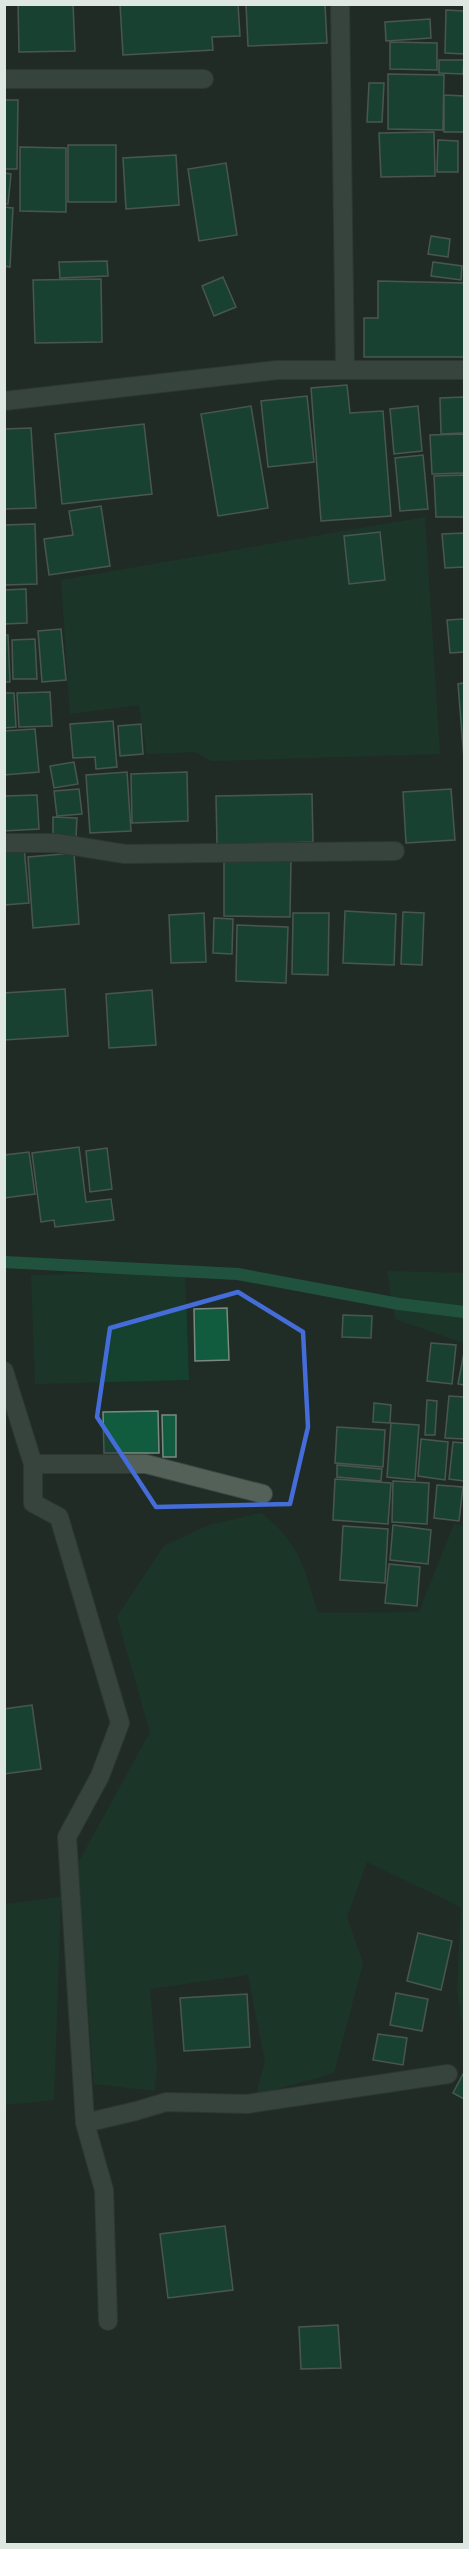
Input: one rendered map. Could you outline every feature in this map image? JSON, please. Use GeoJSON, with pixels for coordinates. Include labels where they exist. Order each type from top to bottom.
{"type":"FeatureCollection","features":[{"type":"Feature","properties":{"kind":"street"},"geometry":{"type":"LineString","coordinates":[[340,4],[345,368]]}},
{"type":"Feature","properties":{"kind":"street"},"geometry":{"type":"LineString","coordinates":[[4,79],[204,79]]}},
{"type":"Feature","properties":{"kind":"street"},"geometry":{"type":"LineString","coordinates":[[4,401],[277,370],[345,368],[465,370]]}},
{"type":"Feature","properties":{"kind":"street"},"geometry":{"type":"LineString","coordinates":[[4,843],[56,843],[125,854],[395,851]]}},
{"type":"Feature","properties":{"kind":"street"},"geometry":{"type":"LineString","coordinates":[[4,1371],[33,1464],[33,1503],[58,1517],[120,1723],[100,1776],[67,1837],[85,2123],[104,2190],[108,2322]]}},
{"type":"Feature","properties":{"kind":"street"},"geometry":{"type":"LineString","coordinates":[[33,1464],[146,1464],[264,1494]]}},
{"type":"Feature","properties":{"kind":"street"},"geometry":{"type":"LineString","coordinates":[[85,2123],[136,2112],[166,2102],[247,2104],[447,2074]]}},
{"type":"Feature","properties":{"kind":"highlighted area"},"geometry":{"type":"Polygon","coordinates":[[[238,1292],[303,1332],[308,1427],[290,1504],[156,1507],[97,1417],[110,1328],[238,1292]]]}},
{"type":"Feature","properties":{"kind":"green space"},"geometry":{"type":"Polygon","coordinates":[[[425,517],[440,754],[212,761],[195,752],[147,754],[139,705],[70,714],[61,580],[425,517]]]}},
{"type":"Feature","properties":{"kind":"green space"},"geometry":{"type":"Polygon","coordinates":[[[185,1271],[189,1380],[35,1384],[31,1275],[185,1271]]]}},
{"type":"Feature","properties":{"kind":"green space"},"geometry":{"type":"Polygon","coordinates":[[[387,1271],[464,1273],[464,1343],[395,1319],[387,1271]]]}},
{"type":"Feature","properties":{"kind":"green space"},"geometry":{"type":"Polygon","coordinates":[[[261,1513],[284,1535],[299,1557],[318,1613],[419,1612],[454,1524],[464,1526],[464,2030],[457,1991],[461,1907],[367,1862],[347,1917],[363,1963],[334,2073],[256,2095],[265,2061],[248,1975],[150,1989],[157,2071],[154,2091],[94,2084],[77,1865],[150,1732],[117,1617],[164,1546],[209,1525],[261,1513]]]}},
{"type":"Feature","properties":{"kind":"green space"},"geometry":{"type":"Polygon","coordinates":[[[61,1897],[54,2100],[5,2105],[5,1904],[61,1897]]]}},
{"type":"Feature","properties":{"kind":"building"},"geometry":{"type":"Polygon","coordinates":[[[18,4],[73,4],[75,51],[19,52],[18,4]]]}},
{"type":"Feature","properties":{"kind":"building"},"geometry":{"type":"Polygon","coordinates":[[[120,4],[238,4],[240,36],[212,37],[213,50],[123,55],[120,4]]]}},
{"type":"Feature","properties":{"kind":"building"},"geometry":{"type":"Polygon","coordinates":[[[246,4],[325,4],[327,43],[248,46],[246,4]]]}},
{"type":"Feature","properties":{"kind":"building"},"geometry":{"type":"Polygon","coordinates":[[[446,10],[464,11],[464,54],[445,53],[446,10]]]}},
{"type":"Feature","properties":{"kind":"building"},"geometry":{"type":"Polygon","coordinates":[[[430,19],[431,38],[386,41],[385,22],[430,19]]]}},
{"type":"Feature","properties":{"kind":"building"},"geometry":{"type":"Polygon","coordinates":[[[390,42],[437,43],[437,70],[390,69],[390,42]]]}},
{"type":"Feature","properties":{"kind":"building"},"geometry":{"type":"Polygon","coordinates":[[[439,60],[464,60],[463,74],[439,73],[439,60]]]}},
{"type":"Feature","properties":{"kind":"building"},"geometry":{"type":"Polygon","coordinates":[[[388,74],[444,75],[443,130],[388,129],[388,74]]]}},
{"type":"Feature","properties":{"kind":"building"},"geometry":{"type":"Polygon","coordinates":[[[369,83],[384,83],[382,122],[367,122],[369,83]]]}},
{"type":"Feature","properties":{"kind":"building"},"geometry":{"type":"Polygon","coordinates":[[[444,95],[464,96],[464,132],[444,132],[444,95]]]}},
{"type":"Feature","properties":{"kind":"building"},"geometry":{"type":"Polygon","coordinates":[[[4,100],[18,100],[17,169],[4,169],[4,100]]]}},
{"type":"Feature","properties":{"kind":"building"},"geometry":{"type":"Polygon","coordinates":[[[434,132],[435,176],[381,177],[379,133],[434,132]]]}},
{"type":"Feature","properties":{"kind":"building"},"geometry":{"type":"Polygon","coordinates":[[[438,140],[458,141],[458,172],[437,172],[438,140]]]}},
{"type":"Feature","properties":{"kind":"building"},"geometry":{"type":"Polygon","coordinates":[[[68,145],[116,145],[116,202],[68,202],[68,145]]]}},
{"type":"Feature","properties":{"kind":"building"},"geometry":{"type":"Polygon","coordinates":[[[20,147],[66,148],[66,212],[20,211],[20,147]]]}},
{"type":"Feature","properties":{"kind":"building"},"geometry":{"type":"Polygon","coordinates":[[[176,155],[179,205],[126,209],[123,158],[176,155]]]}},
{"type":"Feature","properties":{"kind":"building"},"geometry":{"type":"Polygon","coordinates":[[[226,163],[237,235],[199,241],[188,169],[226,163]]]}},
{"type":"Feature","properties":{"kind":"building"},"geometry":{"type":"Polygon","coordinates":[[[4,173],[11,174],[8,204],[4,204],[4,173]]]}},
{"type":"Feature","properties":{"kind":"building"},"geometry":{"type":"Polygon","coordinates":[[[4,207],[13,208],[10,267],[4,266],[4,207]]]}},
{"type":"Feature","properties":{"kind":"building"},"geometry":{"type":"Polygon","coordinates":[[[431,236],[450,239],[448,257],[428,254],[431,236]]]}},
{"type":"Feature","properties":{"kind":"building"},"geometry":{"type":"Polygon","coordinates":[[[107,261],[108,276],[60,278],[59,262],[107,261]]]}},
{"type":"Feature","properties":{"kind":"building"},"geometry":{"type":"Polygon","coordinates":[[[433,262],[462,266],[461,280],[431,276],[433,262]]]}},
{"type":"Feature","properties":{"kind":"building"},"geometry":{"type":"Polygon","coordinates":[[[223,277],[236,307],[214,316],[202,286],[223,277]]]}},
{"type":"Feature","properties":{"kind":"building"},"geometry":{"type":"Polygon","coordinates":[[[101,279],[102,342],[35,343],[33,280],[101,279]]]}},
{"type":"Feature","properties":{"kind":"building"},"geometry":{"type":"Polygon","coordinates":[[[378,281],[464,283],[464,357],[364,357],[364,318],[378,318],[378,281]]]}},
{"type":"Feature","properties":{"kind":"building"},"geometry":{"type":"Polygon","coordinates":[[[347,385],[350,413],[383,411],[391,516],[321,521],[311,388],[347,385]]]}},
{"type":"Feature","properties":{"kind":"building"},"geometry":{"type":"Polygon","coordinates":[[[307,396],[314,462],[268,467],[261,401],[307,396]]]}},
{"type":"Feature","properties":{"kind":"building"},"geometry":{"type":"Polygon","coordinates":[[[464,397],[464,433],[441,434],[440,398],[464,397]]]}},
{"type":"Feature","properties":{"kind":"building"},"geometry":{"type":"Polygon","coordinates":[[[251,406],[268,508],[218,516],[201,414],[251,406]]]}},
{"type":"Feature","properties":{"kind":"building"},"geometry":{"type":"Polygon","coordinates":[[[418,406],[422,451],[394,454],[390,409],[418,406]]]}},
{"type":"Feature","properties":{"kind":"building"},"geometry":{"type":"Polygon","coordinates":[[[144,424],[152,494],[62,504],[55,434],[144,424]]]}},
{"type":"Feature","properties":{"kind":"building"},"geometry":{"type":"Polygon","coordinates":[[[31,428],[36,508],[4,509],[4,429],[31,428]]]}},
{"type":"Feature","properties":{"kind":"building"},"geometry":{"type":"Polygon","coordinates":[[[464,434],[464,473],[432,474],[430,435],[464,434]]]}},
{"type":"Feature","properties":{"kind":"building"},"geometry":{"type":"Polygon","coordinates":[[[423,455],[428,509],[400,511],[395,458],[423,455]]]}},
{"type":"Feature","properties":{"kind":"building"},"geometry":{"type":"Polygon","coordinates":[[[464,475],[464,517],[436,517],[434,476],[464,475]]]}},
{"type":"Feature","properties":{"kind":"building"},"geometry":{"type":"Polygon","coordinates":[[[101,506],[110,566],[49,575],[44,539],[73,535],[69,511],[101,506]]]}},
{"type":"Feature","properties":{"kind":"building"},"geometry":{"type":"Polygon","coordinates":[[[35,524],[37,584],[4,585],[4,525],[35,524]]]}},
{"type":"Feature","properties":{"kind":"building"},"geometry":{"type":"Polygon","coordinates":[[[380,532],[385,580],[349,584],[344,536],[380,532]]]}},
{"type":"Feature","properties":{"kind":"building"},"geometry":{"type":"Polygon","coordinates":[[[464,533],[464,567],[445,568],[442,534],[464,533]]]}},
{"type":"Feature","properties":{"kind":"building"},"geometry":{"type":"Polygon","coordinates":[[[26,589],[27,623],[4,624],[4,590],[26,589]]]}},
{"type":"Feature","properties":{"kind":"building"},"geometry":{"type":"Polygon","coordinates":[[[464,619],[464,652],[450,653],[447,620],[464,619]]]}},
{"type":"Feature","properties":{"kind":"building"},"geometry":{"type":"Polygon","coordinates":[[[61,629],[66,680],[42,682],[38,631],[61,629]]]}},
{"type":"Feature","properties":{"kind":"building"},"geometry":{"type":"Polygon","coordinates":[[[4,635],[8,635],[10,682],[4,682],[4,635]]]}},
{"type":"Feature","properties":{"kind":"building"},"geometry":{"type":"Polygon","coordinates":[[[35,639],[37,679],[13,679],[12,640],[35,639]]]}},
{"type":"Feature","properties":{"kind":"building"},"geometry":{"type":"Polygon","coordinates":[[[464,683],[464,759],[458,684],[464,683]]]}},
{"type":"Feature","properties":{"kind":"building"},"geometry":{"type":"Polygon","coordinates":[[[50,692],[52,726],[19,727],[17,693],[50,692]]]}},
{"type":"Feature","properties":{"kind":"building"},"geometry":{"type":"Polygon","coordinates":[[[4,693],[14,693],[16,727],[4,728],[4,693]]]}},
{"type":"Feature","properties":{"kind":"building"},"geometry":{"type":"Polygon","coordinates":[[[113,721],[117,767],[96,769],[95,757],[73,758],[70,724],[113,721]]]}},
{"type":"Feature","properties":{"kind":"building"},"geometry":{"type":"Polygon","coordinates":[[[141,724],[143,754],[120,756],[118,726],[141,724]]]}},
{"type":"Feature","properties":{"kind":"building"},"geometry":{"type":"Polygon","coordinates":[[[35,729],[39,772],[4,775],[4,731],[35,729]]]}},
{"type":"Feature","properties":{"kind":"building"},"geometry":{"type":"Polygon","coordinates":[[[74,762],[78,784],[54,788],[50,766],[74,762]]]}},
{"type":"Feature","properties":{"kind":"building"},"geometry":{"type":"Polygon","coordinates":[[[127,772],[131,831],[90,833],[86,775],[127,772]]]}},
{"type":"Feature","properties":{"kind":"building"},"geometry":{"type":"Polygon","coordinates":[[[187,772],[188,821],[132,823],[131,774],[187,772]]]}},
{"type":"Feature","properties":{"kind":"building"},"geometry":{"type":"Polygon","coordinates":[[[79,789],[82,814],[57,816],[54,791],[79,789]]]}},
{"type":"Feature","properties":{"kind":"building"},"geometry":{"type":"Polygon","coordinates":[[[451,789],[455,840],[406,843],[403,792],[451,789]]]}},
{"type":"Feature","properties":{"kind":"building"},"geometry":{"type":"Polygon","coordinates":[[[312,794],[313,842],[217,845],[216,796],[312,794]]]}},
{"type":"Feature","properties":{"kind":"building"},"geometry":{"type":"Polygon","coordinates":[[[37,795],[39,829],[4,831],[4,796],[37,795]]]}},
{"type":"Feature","properties":{"kind":"building"},"geometry":{"type":"Polygon","coordinates":[[[53,817],[77,818],[76,838],[53,837],[53,817]]]}},
{"type":"Feature","properties":{"kind":"building"},"geometry":{"type":"Polygon","coordinates":[[[24,847],[29,903],[4,905],[4,849],[24,847]]]}},
{"type":"Feature","properties":{"kind":"building"},"geometry":{"type":"Polygon","coordinates":[[[74,853],[79,924],[33,928],[28,857],[74,853]]]}},
{"type":"Feature","properties":{"kind":"building"},"geometry":{"type":"Polygon","coordinates":[[[224,858],[291,859],[290,917],[224,916],[224,858]]]}},
{"type":"Feature","properties":{"kind":"building"},"geometry":{"type":"Polygon","coordinates":[[[345,911],[396,914],[394,965],[343,963],[345,911]]]}},
{"type":"Feature","properties":{"kind":"building"},"geometry":{"type":"Polygon","coordinates":[[[403,912],[424,913],[422,965],[401,964],[403,912]]]}},
{"type":"Feature","properties":{"kind":"building"},"geometry":{"type":"Polygon","coordinates":[[[204,913],[206,962],[171,963],[169,915],[204,913]]]}},
{"type":"Feature","properties":{"kind":"building"},"geometry":{"type":"Polygon","coordinates":[[[293,913],[329,913],[328,975],[292,974],[293,913]]]}},
{"type":"Feature","properties":{"kind":"building"},"geometry":{"type":"Polygon","coordinates":[[[214,918],[233,919],[232,954],[213,953],[214,918]]]}},
{"type":"Feature","properties":{"kind":"building"},"geometry":{"type":"Polygon","coordinates":[[[237,925],[288,927],[286,983],[236,981],[237,925]]]}},
{"type":"Feature","properties":{"kind":"building"},"geometry":{"type":"Polygon","coordinates":[[[65,989],[68,1036],[4,1040],[4,993],[65,989]]]}},
{"type":"Feature","properties":{"kind":"building"},"geometry":{"type":"Polygon","coordinates":[[[152,990],[156,1045],[109,1048],[106,994],[152,990]]]}},
{"type":"Feature","properties":{"kind":"building"},"geometry":{"type":"Polygon","coordinates":[[[79,1147],[86,1202],[111,1199],[114,1220],[55,1227],[54,1220],[41,1222],[32,1153],[79,1147]]]}},
{"type":"Feature","properties":{"kind":"building"},"geometry":{"type":"Polygon","coordinates":[[[107,1148],[112,1189],[90,1192],[86,1151],[107,1148]]]}},
{"type":"Feature","properties":{"kind":"building"},"geometry":{"type":"Polygon","coordinates":[[[29,1152],[35,1194],[4,1198],[4,1155],[29,1152]]]}},
{"type":"Feature","properties":{"kind":"building"},"geometry":{"type":"Polygon","coordinates":[[[227,1308],[229,1360],[195,1361],[194,1309],[227,1308]]]}},
{"type":"Feature","properties":{"kind":"building"},"geometry":{"type":"Polygon","coordinates":[[[343,1315],[372,1316],[371,1338],[342,1337],[343,1315]]]}},
{"type":"Feature","properties":{"kind":"building"},"geometry":{"type":"Polygon","coordinates":[[[431,1343],[456,1345],[452,1384],[427,1381],[431,1343]]]}},
{"type":"Feature","properties":{"kind":"building"},"geometry":{"type":"Polygon","coordinates":[[[464,1353],[464,1385],[458,1384],[464,1353]]]}},
{"type":"Feature","properties":{"kind":"building"},"geometry":{"type":"Polygon","coordinates":[[[449,1396],[464,1397],[464,1439],[445,1438],[449,1396]]]}},
{"type":"Feature","properties":{"kind":"building"},"geometry":{"type":"Polygon","coordinates":[[[427,1400],[437,1401],[435,1435],[425,1435],[427,1400]]]}},
{"type":"Feature","properties":{"kind":"building"},"geometry":{"type":"Polygon","coordinates":[[[374,1403],[391,1405],[390,1423],[373,1422],[374,1403]]]}},
{"type":"Feature","properties":{"kind":"building"},"geometry":{"type":"Polygon","coordinates":[[[158,1411],[159,1453],[104,1453],[103,1412],[158,1411]]]}},
{"type":"Feature","properties":{"kind":"building"},"geometry":{"type":"Polygon","coordinates":[[[162,1415],[176,1415],[176,1457],[163,1457],[162,1415]]]}},
{"type":"Feature","properties":{"kind":"building"},"geometry":{"type":"Polygon","coordinates":[[[391,1423],[419,1425],[415,1480],[387,1477],[391,1423]]]}},
{"type":"Feature","properties":{"kind":"building"},"geometry":{"type":"Polygon","coordinates":[[[337,1427],[385,1430],[383,1467],[335,1463],[337,1427]]]}},
{"type":"Feature","properties":{"kind":"building"},"geometry":{"type":"Polygon","coordinates":[[[421,1439],[448,1442],[445,1480],[418,1476],[421,1439]]]}},
{"type":"Feature","properties":{"kind":"building"},"geometry":{"type":"Polygon","coordinates":[[[453,1442],[464,1443],[464,1481],[449,1479],[453,1442]]]}},
{"type":"Feature","properties":{"kind":"building"},"geometry":{"type":"Polygon","coordinates":[[[337,1465],[382,1469],[381,1481],[337,1477],[337,1465]]]}},
{"type":"Feature","properties":{"kind":"building"},"geometry":{"type":"Polygon","coordinates":[[[335,1479],[391,1483],[388,1524],[333,1520],[335,1479]]]}},
{"type":"Feature","properties":{"kind":"building"},"geometry":{"type":"Polygon","coordinates":[[[393,1481],[429,1483],[427,1524],[392,1522],[393,1481]]]}},
{"type":"Feature","properties":{"kind":"building"},"geometry":{"type":"Polygon","coordinates":[[[437,1485],[463,1487],[459,1521],[434,1518],[437,1485]]]}},
{"type":"Feature","properties":{"kind":"building"},"geometry":{"type":"Polygon","coordinates":[[[393,1525],[431,1530],[428,1564],[390,1560],[393,1525]]]}},
{"type":"Feature","properties":{"kind":"building"},"geometry":{"type":"Polygon","coordinates":[[[343,1526],[388,1529],[385,1583],[340,1580],[343,1526]]]}},
{"type":"Feature","properties":{"kind":"building"},"geometry":{"type":"Polygon","coordinates":[[[389,1564],[420,1567],[417,1606],[385,1603],[389,1564]]]}},
{"type":"Feature","properties":{"kind":"building"},"geometry":{"type":"Polygon","coordinates":[[[32,1705],[41,1769],[4,1774],[4,1709],[32,1705]]]}},
{"type":"Feature","properties":{"kind":"building"},"geometry":{"type":"Polygon","coordinates":[[[418,1933],[452,1941],[441,1990],[407,1981],[418,1933]]]}},
{"type":"Feature","properties":{"kind":"building"},"geometry":{"type":"Polygon","coordinates":[[[396,1993],[428,1999],[422,2031],[390,2025],[396,1993]]]}},
{"type":"Feature","properties":{"kind":"building"},"geometry":{"type":"Polygon","coordinates":[[[247,1994],[250,2047],[184,2051],[180,1998],[247,1994]]]}},
{"type":"Feature","properties":{"kind":"building"},"geometry":{"type":"Polygon","coordinates":[[[378,2034],[407,2038],[403,2065],[373,2060],[378,2034]]]}},
{"type":"Feature","properties":{"kind":"building"},"geometry":{"type":"Polygon","coordinates":[[[464,2075],[464,2099],[453,2093],[464,2075]]]}},
{"type":"Feature","properties":{"kind":"building"},"geometry":{"type":"Polygon","coordinates":[[[225,2226],[233,2290],[168,2298],[160,2234],[225,2226]]]}},
{"type":"Feature","properties":{"kind":"building"},"geometry":{"type":"Polygon","coordinates":[[[338,2325],[341,2368],[301,2369],[299,2327],[338,2325]]]}},
{"type":"Feature","properties":{"kind":"waterway"},"geometry":{"type":"LineString","coordinates":[[4,1262],[238,1274],[399,1304],[464,1312]]}}]}
